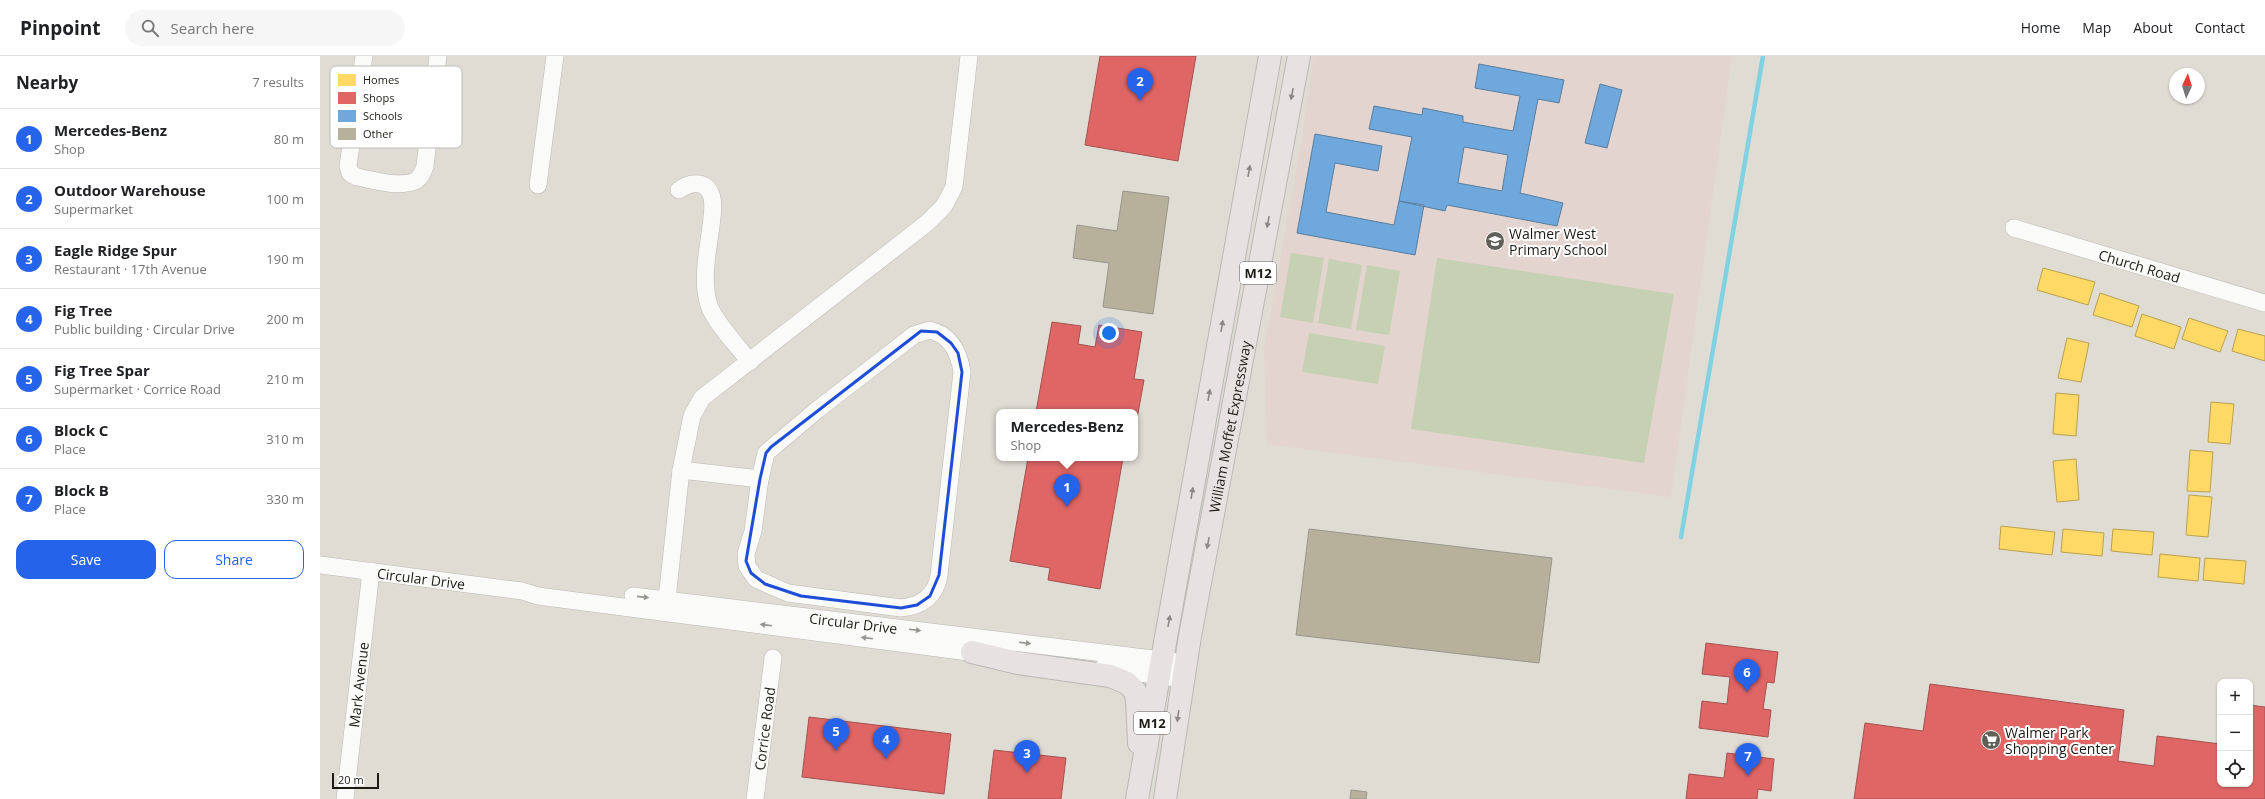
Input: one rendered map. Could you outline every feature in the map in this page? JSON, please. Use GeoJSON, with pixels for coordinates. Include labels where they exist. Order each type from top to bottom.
{"type":"FeatureCollection","features":[{"type":"Feature","properties":{"kind":"main road","name":"William Moffet Expressway"},"geometry":{"type":"LineString","coordinates":[[1162,667],[1270,56]]}},
{"type":"Feature","properties":{"kind":"main road","name":"William Moffet Expressway"},"geometry":{"type":"LineString","coordinates":[[1165,799],[1185,671],[1299,56]]}},
{"type":"Feature","properties":{"kind":"main road"},"geometry":{"type":"LineString","coordinates":[[972,652],[1018,663],[1110,676],[1127,683],[1134,691],[1137,700],[1139,747],[1143,770]]}},
{"type":"Feature","properties":{"kind":"main road","name":"M12"},"geometry":{"type":"LineString","coordinates":[[1138,799],[1162,667]]}},
{"type":"Feature","properties":{"kind":"main road"},"geometry":{"type":"LineString","coordinates":[[1172,754],[1180,765],[1180,799]]}},
{"type":"Feature","properties":{"kind":"street"},"geometry":{"type":"LineString","coordinates":[[363,66],[364,56]]}},
{"type":"Feature","properties":{"kind":"street"},"geometry":{"type":"LineString","coordinates":[[437,66],[438,56]]}},
{"type":"Feature","properties":{"kind":"street"},"geometry":{"type":"LineString","coordinates":[[538,185],[555,56]]}},
{"type":"Feature","properties":{"kind":"street"},"geometry":{"type":"LineString","coordinates":[[667,599],[681,470],[689,427],[696,406],[709,391],[750,362],[927,223],[944,206],[950,196],[956,175],[969,56]]}},
{"type":"Feature","properties":{"kind":"street"},"geometry":{"type":"LineString","coordinates":[[351,148],[348,166],[350,173],[357,177],[404,183],[415,181],[421,176],[425,166],[427,148]]}},
{"type":"Feature","properties":{"kind":"street"},"geometry":{"type":"LineString","coordinates":[[679,190],[690,183],[696,183],[707,188],[710,193],[713,208],[706,292],[709,306],[750,362]]}},
{"type":"Feature","properties":{"kind":"street","name":"Church Road"},"geometry":{"type":"LineString","coordinates":[[2014,228],[2265,303]]}},
{"type":"Feature","properties":{"kind":"street"},"geometry":{"type":"LineString","coordinates":[[921,331],[937,332],[951,343],[958,353],[962,372],[938,584],[935,590],[924,601],[917,605],[901,608],[801,596],[776,589],[756,579],[747,566],[746,554],[753,531],[760,479],[766,453],[771,447],[914,335],[921,331]]}},
{"type":"Feature","properties":{"kind":"street"},"geometry":{"type":"LineString","coordinates":[[681,470],[760,479]]}},
{"type":"Feature","properties":{"kind":"street","name":"Circular Drive"},"geometry":{"type":"LineString","coordinates":[[320,565],[522,591],[538,596],[972,652],[1162,667]]}},
{"type":"Feature","properties":{"kind":"street","name":"Mark Avenue"},"geometry":{"type":"LineString","coordinates":[[345,799],[371,571]]}},
{"type":"Feature","properties":{"kind":"street","name":"Circular Drive"},"geometry":{"type":"LineString","coordinates":[[522,591],[539,586],[667,599],[1185,671]]}},
{"type":"Feature","properties":{"kind":"street","name":"Corrice Road"},"geometry":{"type":"LineString","coordinates":[[755,799],[773,658]]}},
{"type":"Feature","properties":{"kind":"highlighted area"},"geometry":{"type":"Polygon","coordinates":[[[921,331],[937,332],[951,343],[958,353],[962,372],[939,575],[930,596],[917,605],[901,608],[801,596],[765,584],[751,573],[746,561],[766,453],[771,447],[914,335],[921,331]]]}},
{"type":"Feature","properties":{"kind":"shaded area","name":"Walmer West Primary School"},"geometry":{"type":"Polygon","coordinates":[[[1313,56],[1732,56],[1671,497],[1267,444],[1264,349],[1303,132],[1313,56]]]}},
{"type":"Feature","properties":{"kind":"green space"},"geometry":{"type":"Polygon","coordinates":[[[1291,253],[1324,258],[1313,323],[1280,317],[1291,253]]]}},
{"type":"Feature","properties":{"kind":"green space"},"geometry":{"type":"Polygon","coordinates":[[[1437,258],[1674,294],[1644,463],[1411,429],[1437,258]]]}},
{"type":"Feature","properties":{"kind":"green space"},"geometry":{"type":"Polygon","coordinates":[[[1329,259],[1362,265],[1351,329],[1318,323],[1329,259]]]}},
{"type":"Feature","properties":{"kind":"green space"},"geometry":{"type":"Polygon","coordinates":[[[1367,265],[1400,271],[1389,335],[1356,330],[1367,265]]]}},
{"type":"Feature","properties":{"kind":"green space"},"geometry":{"type":"Polygon","coordinates":[[[1309,333],[1385,346],[1378,384],[1302,372],[1309,333]]]}},
{"type":"Feature","properties":{"kind":"building: Homes"},"geometry":{"type":"Polygon","coordinates":[[[2043,268],[2095,282],[2088,305],[2037,290],[2043,268]]]}},
{"type":"Feature","properties":{"kind":"building: Homes"},"geometry":{"type":"Polygon","coordinates":[[[2100,293],[2139,306],[2132,327],[2093,315],[2100,293]]]}},
{"type":"Feature","properties":{"kind":"building: Homes"},"geometry":{"type":"Polygon","coordinates":[[[2142,314],[2181,327],[2174,349],[2135,336],[2142,314]]]}},
{"type":"Feature","properties":{"kind":"building: Homes"},"geometry":{"type":"Polygon","coordinates":[[[2189,318],[2228,331],[2220,352],[2182,339],[2189,318]]]}},
{"type":"Feature","properties":{"kind":"building: Homes"},"geometry":{"type":"Polygon","coordinates":[[[2238,329],[2265,336],[2265,361],[2232,351],[2238,329]]]}},
{"type":"Feature","properties":{"kind":"building: Homes"},"geometry":{"type":"Polygon","coordinates":[[[2067,338],[2089,343],[2081,382],[2058,378],[2067,338]]]}},
{"type":"Feature","properties":{"kind":"building: Homes"},"geometry":{"type":"Polygon","coordinates":[[[2056,393],[2079,395],[2076,436],[2053,434],[2056,393]]]}},
{"type":"Feature","properties":{"kind":"building: Homes"},"geometry":{"type":"Polygon","coordinates":[[[2211,402],[2234,404],[2230,444],[2208,442],[2211,402]]]}},
{"type":"Feature","properties":{"kind":"building: Homes"},"geometry":{"type":"Polygon","coordinates":[[[2190,450],[2213,452],[2210,492],[2187,491],[2190,450]]]}},
{"type":"Feature","properties":{"kind":"building: Homes"},"geometry":{"type":"Polygon","coordinates":[[[2076,459],[2079,500],[2057,502],[2053,461],[2076,459]]]}},
{"type":"Feature","properties":{"kind":"building: Homes"},"geometry":{"type":"Polygon","coordinates":[[[2189,495],[2212,497],[2208,537],[2186,535],[2189,495]]]}},
{"type":"Feature","properties":{"kind":"building: Homes"},"geometry":{"type":"Polygon","coordinates":[[[2001,526],[2055,532],[2052,555],[1999,549],[2001,526]]]}},
{"type":"Feature","properties":{"kind":"building: Homes"},"geometry":{"type":"Polygon","coordinates":[[[2063,529],[2104,533],[2102,556],[2061,552],[2063,529]]]}},
{"type":"Feature","properties":{"kind":"building: Homes"},"geometry":{"type":"Polygon","coordinates":[[[2113,529],[2154,532],[2152,555],[2111,551],[2113,529]]]}},
{"type":"Feature","properties":{"kind":"building: Homes"},"geometry":{"type":"Polygon","coordinates":[[[2160,554],[2200,558],[2198,581],[2158,577],[2160,554]]]}},
{"type":"Feature","properties":{"kind":"building: Homes"},"geometry":{"type":"Polygon","coordinates":[[[2205,558],[2246,561],[2244,584],[2203,580],[2205,558]]]}},
{"type":"Feature","properties":{"kind":"building: Shops"},"geometry":{"type":"Polygon","coordinates":[[[1100,56],[1196,56],[1178,161],[1085,145],[1100,56]]]}},
{"type":"Feature","properties":{"kind":"building: Shops"},"geometry":{"type":"Polygon","coordinates":[[[1052,322],[1081,326],[1078,344],[1095,347],[1099,325],[1142,332],[1134,379],[1144,380],[1138,413],[1138,409],[1037,409],[1052,322]]]}},
{"type":"Feature","properties":{"kind":"building: Shops"},"geometry":{"type":"Polygon","coordinates":[[[1027,461],[1122,461],[1100,589],[1048,580],[1050,568],[1010,561],[1027,461]]]}},
{"type":"Feature","properties":{"kind":"building: Shops"},"geometry":{"type":"Polygon","coordinates":[[[1706,643],[1778,652],[1774,683],[1767,682],[1763,709],[1771,710],[1768,737],[1699,728],[1702,701],[1727,704],[1730,677],[1702,674],[1706,643]]]}},
{"type":"Feature","properties":{"kind":"building: Shops","name":"Walmer Park Shopping Center"},"geometry":{"type":"Polygon","coordinates":[[[1930,684],[2124,710],[2118,761],[2154,766],[2157,736],[2217,744],[2217,787],[2253,787],[2253,705],[2265,707],[2265,799],[1854,799],[1865,723],[1923,731],[1930,684]]]}},
{"type":"Feature","properties":{"kind":"building: Shops"},"geometry":{"type":"Polygon","coordinates":[[[809,717],[951,734],[944,794],[802,777],[809,717]]]}},
{"type":"Feature","properties":{"kind":"building: Shops"},"geometry":{"type":"Polygon","coordinates":[[[994,750],[1066,758],[1061,799],[988,799],[994,750]]]}},
{"type":"Feature","properties":{"kind":"building: Shops"},"geometry":{"type":"Polygon","coordinates":[[[1727,753],[1774,759],[1771,791],[1758,789],[1757,799],[1686,799],[1689,774],[1724,778],[1727,753]]]}},
{"type":"Feature","properties":{"kind":"building: Schools"},"geometry":{"type":"Polygon","coordinates":[[[1479,64],[1564,80],[1559,103],[1538,99],[1520,193],[1563,203],[1557,226],[1447,205],[1445,211],[1399,201],[1412,137],[1369,129],[1374,106],[1422,115],[1423,108],[1463,116],[1463,122],[1513,131],[1520,96],[1475,88],[1479,64]],[[1464,147],[1458,183],[1502,191],[1508,155],[1464,147]]]}},
{"type":"Feature","properties":{"kind":"building: Schools"},"geometry":{"type":"Polygon","coordinates":[[[1600,84],[1622,90],[1607,148],[1585,143],[1600,84]]]}},
{"type":"Feature","properties":{"kind":"building: Schools"},"geometry":{"type":"Polygon","coordinates":[[[1315,134],[1382,146],[1378,171],[1335,163],[1326,212],[1394,225],[1399,201],[1424,205],[1415,255],[1297,233],[1315,134]]]}},
{"type":"Feature","properties":{"kind":"building: Other"},"geometry":{"type":"Polygon","coordinates":[[[1123,191],[1169,197],[1153,314],[1103,307],[1109,263],[1073,258],[1077,225],[1117,231],[1123,191]]]}},
{"type":"Feature","properties":{"kind":"building: Other"},"geometry":{"type":"Polygon","coordinates":[[[1309,529],[1552,558],[1539,663],[1296,635],[1309,529]]]}},
{"type":"Feature","properties":{"kind":"building: Other"},"geometry":{"type":"Polygon","coordinates":[[[1351,790],[1367,792],[1366,799],[1350,799],[1351,790]]]}},
{"type":"Feature","properties":{"kind":"waterway"},"geometry":{"type":"LineString","coordinates":[[1681,537],[1763,56]]}},
{"type":"Feature","properties":{"kind":"place","name":"Outdoor Warehouse"},"geometry":{"type":"Point","coordinates":[1140,101]}},
{"type":"Feature","properties":{"kind":"place","name":"Walmer West Primary School"},"geometry":{"type":"Point","coordinates":[1495,241]}},
{"type":"Feature","properties":{"kind":"place","name":"Mercedes-Benz"},"geometry":{"type":"Point","coordinates":[1067,507]}},
{"type":"Feature","properties":{"kind":"place","name":"Block C"},"geometry":{"type":"Point","coordinates":[1747,692]}},
{"type":"Feature","properties":{"kind":"place","name":"Walmer Park Shopping Center"},"geometry":{"type":"Point","coordinates":[1991,740]}},
{"type":"Feature","properties":{"kind":"place","name":"Fig Tree Spar"},"geometry":{"type":"Point","coordinates":[836,751]}},
{"type":"Feature","properties":{"kind":"place","name":"Fig Tree"},"geometry":{"type":"Point","coordinates":[886,759]}},
{"type":"Feature","properties":{"kind":"place","name":"Eagle Ridge Spur"},"geometry":{"type":"Point","coordinates":[1027,773]}},
{"type":"Feature","properties":{"kind":"place","name":"Block B"},"geometry":{"type":"Point","coordinates":[1748,776]}}]}
